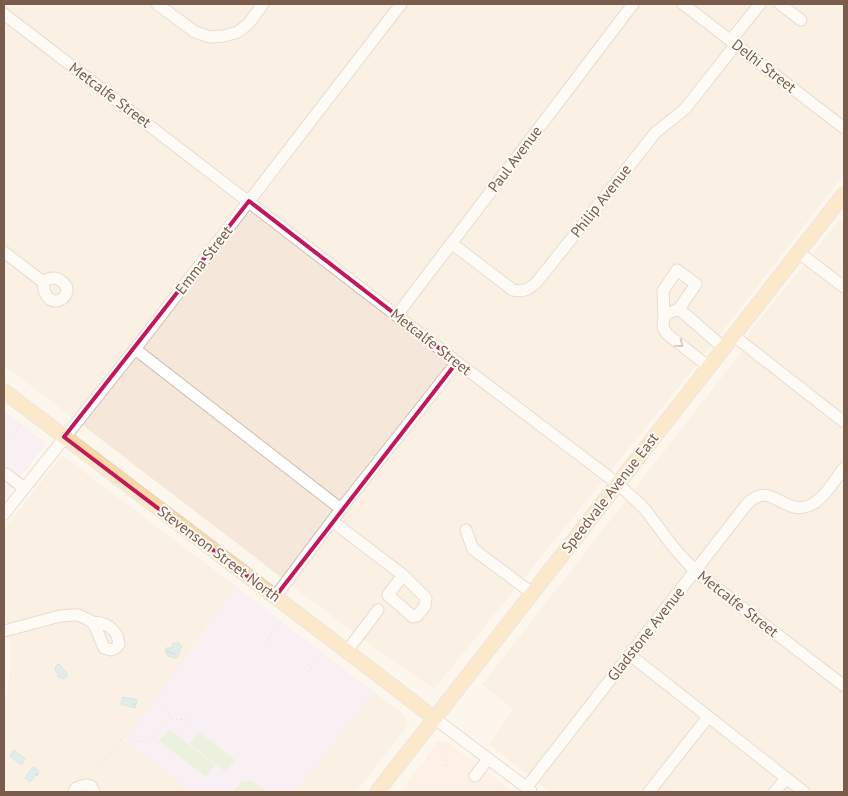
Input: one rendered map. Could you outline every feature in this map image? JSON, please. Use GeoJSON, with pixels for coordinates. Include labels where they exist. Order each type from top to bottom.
{"type":"FeatureCollection","features":[{"type":"Feature","properties":{"kind":"main road","name":"Speedvale Avenue East"},"geometry":{"type":"LineString","coordinates":[[381,791],[434,718],[844,194]]}},
{"type":"Feature","properties":{"kind":"main road","name":"Stevenson Street North"},"geometry":{"type":"LineString","coordinates":[[4,391],[434,718]]}},
{"type":"Feature","properties":{"kind":"street"},"geometry":{"type":"LineString","coordinates":[[156,4],[195,32],[210,37],[238,32],[249,23],[264,4]]}},
{"type":"Feature","properties":{"kind":"street","name":"Emma Street"},"geometry":{"type":"LineString","coordinates":[[4,514],[135,350],[401,4]]}},
{"type":"Feature","properties":{"kind":"street","name":"Paul Avenue"},"geometry":{"type":"LineString","coordinates":[[396,315],[633,4]]}},
{"type":"Feature","properties":{"kind":"street","name":"Delhi Street"},"geometry":{"type":"LineString","coordinates":[[682,4],[844,128]]}},
{"type":"Feature","properties":{"kind":"street","name":"Philip Avenue"},"geometry":{"type":"LineString","coordinates":[[451,243],[512,290],[530,289],[656,132],[685,110],[760,4]]}},
{"type":"Feature","properties":{"kind":"street"},"geometry":{"type":"LineString","coordinates":[[780,4],[801,20]]}},
{"type":"Feature","properties":{"kind":"street","name":"Metcalfe Street"},"geometry":{"type":"LineString","coordinates":[[4,14],[618,484],[644,508],[674,548],[696,571],[844,686]]}},
{"type":"Feature","properties":{"kind":"street"},"geometry":{"type":"LineString","coordinates":[[4,252],[43,282]]}},
{"type":"Feature","properties":{"kind":"street"},"geometry":{"type":"LineString","coordinates":[[798,252],[844,288]]}},
{"type":"Feature","properties":{"kind":"street"},"geometry":{"type":"LineString","coordinates":[[664,315],[679,309],[696,284],[677,270],[663,291],[663,327],[667,334],[709,367]]}},
{"type":"Feature","properties":{"kind":"street"},"geometry":{"type":"LineString","coordinates":[[679,309],[724,349]]}},
{"type":"Feature","properties":{"kind":"street"},"geometry":{"type":"LineString","coordinates":[[734,336],[844,422]]}},
{"type":"Feature","properties":{"kind":"street"},"geometry":{"type":"LineString","coordinates":[[135,350],[341,509]]}},
{"type":"Feature","properties":{"kind":"street"},"geometry":{"type":"LineString","coordinates":[[275,597],[332,520],[457,362]]}},
{"type":"Feature","properties":{"kind":"street","name":"Gladstone Avenue"},"geometry":{"type":"LineString","coordinates":[[529,790],[630,655],[752,499],[761,495],[794,507],[801,508],[807,506],[821,498],[844,468]]}},
{"type":"Feature","properties":{"kind":"street"},"geometry":{"type":"LineString","coordinates":[[6,474],[24,488]]}},
{"type":"Feature","properties":{"kind":"street"},"geometry":{"type":"LineString","coordinates":[[332,520],[403,576],[426,598],[425,606],[417,616],[412,617],[388,595]]}},
{"type":"Feature","properties":{"kind":"street"},"geometry":{"type":"LineString","coordinates":[[466,530],[473,549],[532,593]]}},
{"type":"Feature","properties":{"kind":"street"},"geometry":{"type":"LineString","coordinates":[[347,651],[403,576]]}},
{"type":"Feature","properties":{"kind":"street"},"geometry":{"type":"LineString","coordinates":[[4,631],[66,615],[78,616],[92,622]]}},
{"type":"Feature","properties":{"kind":"street"},"geometry":{"type":"LineString","coordinates":[[630,655],[804,792]]}},
{"type":"Feature","properties":{"kind":"street"},"geometry":{"type":"LineString","coordinates":[[649,792],[708,717]]}},
{"type":"Feature","properties":{"kind":"street"},"geometry":{"type":"LineString","coordinates":[[434,718],[529,790]]}},
{"type":"Feature","properties":{"kind":"street"},"geometry":{"type":"LineString","coordinates":[[475,776],[488,759]]}},
{"type":"Feature","properties":{"kind":"street"},"geometry":{"type":"LineString","coordinates":[[775,792],[786,778]]}},
{"type":"Feature","properties":{"kind":"street"},"geometry":{"type":"LineString","coordinates":[[74,792],[80,786],[91,789]]}},
{"type":"Feature","properties":{"kind":"path"},"geometry":{"type":"LineString","coordinates":[[18,14],[26,4]]}},
{"type":"Feature","properties":{"kind":"path"},"geometry":{"type":"LineString","coordinates":[[839,274],[844,267]]}},
{"type":"Feature","properties":{"kind":"path"},"geometry":{"type":"LineString","coordinates":[[14,435],[18,430]]}},
{"type":"Feature","properties":{"kind":"path"},"geometry":{"type":"LineString","coordinates":[[265,643],[291,610]]}},
{"type":"Feature","properties":{"kind":"path"},"geometry":{"type":"LineString","coordinates":[[308,672],[332,640]]}},
{"type":"Feature","properties":{"kind":"path"},"geometry":{"type":"LineString","coordinates":[[164,707],[169,713],[170,718]]}},
{"type":"Feature","properties":{"kind":"path"},"geometry":{"type":"LineString","coordinates":[[170,718],[187,720],[191,717]]}},
{"type":"Feature","properties":{"kind":"path"},"geometry":{"type":"LineString","coordinates":[[91,789],[94,776],[124,737],[142,742],[147,741],[170,718]]}},
{"type":"Feature","properties":{"kind":"path"},"geometry":{"type":"LineString","coordinates":[[437,743],[447,758],[444,766]]}},
{"type":"Feature","properties":{"kind":"highlighted area"},"geometry":{"type":"Polygon","coordinates":[[[249,201],[457,362],[275,597],[64,437],[249,201]]]}},
{"type":"Feature","properties":{"kind":"shaded area"},"geometry":{"type":"Polygon","coordinates":[[[4,4],[844,4],[844,174],[697,364],[434,689],[368,643],[295,588],[4,365],[4,4]]]}},
{"type":"Feature","properties":{"kind":"shaded area"},"geometry":{"type":"Polygon","coordinates":[[[840,219],[844,222],[844,792],[550,792],[489,744],[514,709],[482,685],[740,354],[749,333],[840,219]]]}},
{"type":"Feature","properties":{"kind":"shaded area"},"geometry":{"type":"Polygon","coordinates":[[[4,411],[46,443],[4,498],[4,411]]]}},
{"type":"Feature","properties":{"kind":"shaded area"},"geometry":{"type":"Polygon","coordinates":[[[62,455],[235,586],[167,684],[124,740],[193,792],[4,792],[4,703],[8,687],[11,657],[10,640],[4,614],[4,530],[62,455]]]}},
{"type":"Feature","properties":{"kind":"shaded area"},"geometry":{"type":"Polygon","coordinates":[[[235,586],[374,692],[296,792],[193,792],[124,740],[193,648],[235,586]]]}},
{"type":"Feature","properties":{"kind":"shaded area"},"geometry":{"type":"Polygon","coordinates":[[[374,692],[404,715],[407,722],[405,729],[356,792],[296,792],[374,692]]]}},
{"type":"Feature","properties":{"kind":"shaded area"},"geometry":{"type":"Polygon","coordinates":[[[440,742],[448,743],[514,792],[400,792],[440,742]]]}},
{"type":"Feature","properties":{"kind":"green space"},"geometry":{"type":"Polygon","coordinates":[[[169,729],[215,765],[206,777],[159,741],[169,729]]]}},
{"type":"Feature","properties":{"kind":"green space"},"geometry":{"type":"Polygon","coordinates":[[[199,732],[235,760],[226,772],[190,744],[199,732]]]}},
{"type":"Feature","properties":{"kind":"green space"},"geometry":{"type":"Polygon","coordinates":[[[252,781],[268,792],[233,792],[241,782],[252,781]]]}},
{"type":"Feature","properties":{"kind":"water"},"geometry":{"type":"Polygon","coordinates":[[[173,643],[179,643],[182,647],[176,658],[168,656],[165,650],[166,648],[172,648],[173,643]]]}},
{"type":"Feature","properties":{"kind":"water"},"geometry":{"type":"Polygon","coordinates":[[[59,664],[67,673],[63,679],[58,677],[58,672],[55,669],[59,664]]]}},
{"type":"Feature","properties":{"kind":"water"},"geometry":{"type":"Polygon","coordinates":[[[123,697],[137,700],[135,708],[121,704],[123,697]]]}},
{"type":"Feature","properties":{"kind":"water"},"geometry":{"type":"Polygon","coordinates":[[[14,750],[25,759],[21,765],[10,756],[14,750]]]}},
{"type":"Feature","properties":{"kind":"water"},"geometry":{"type":"Polygon","coordinates":[[[33,767],[39,773],[29,781],[25,778],[33,767]]]}}]}
